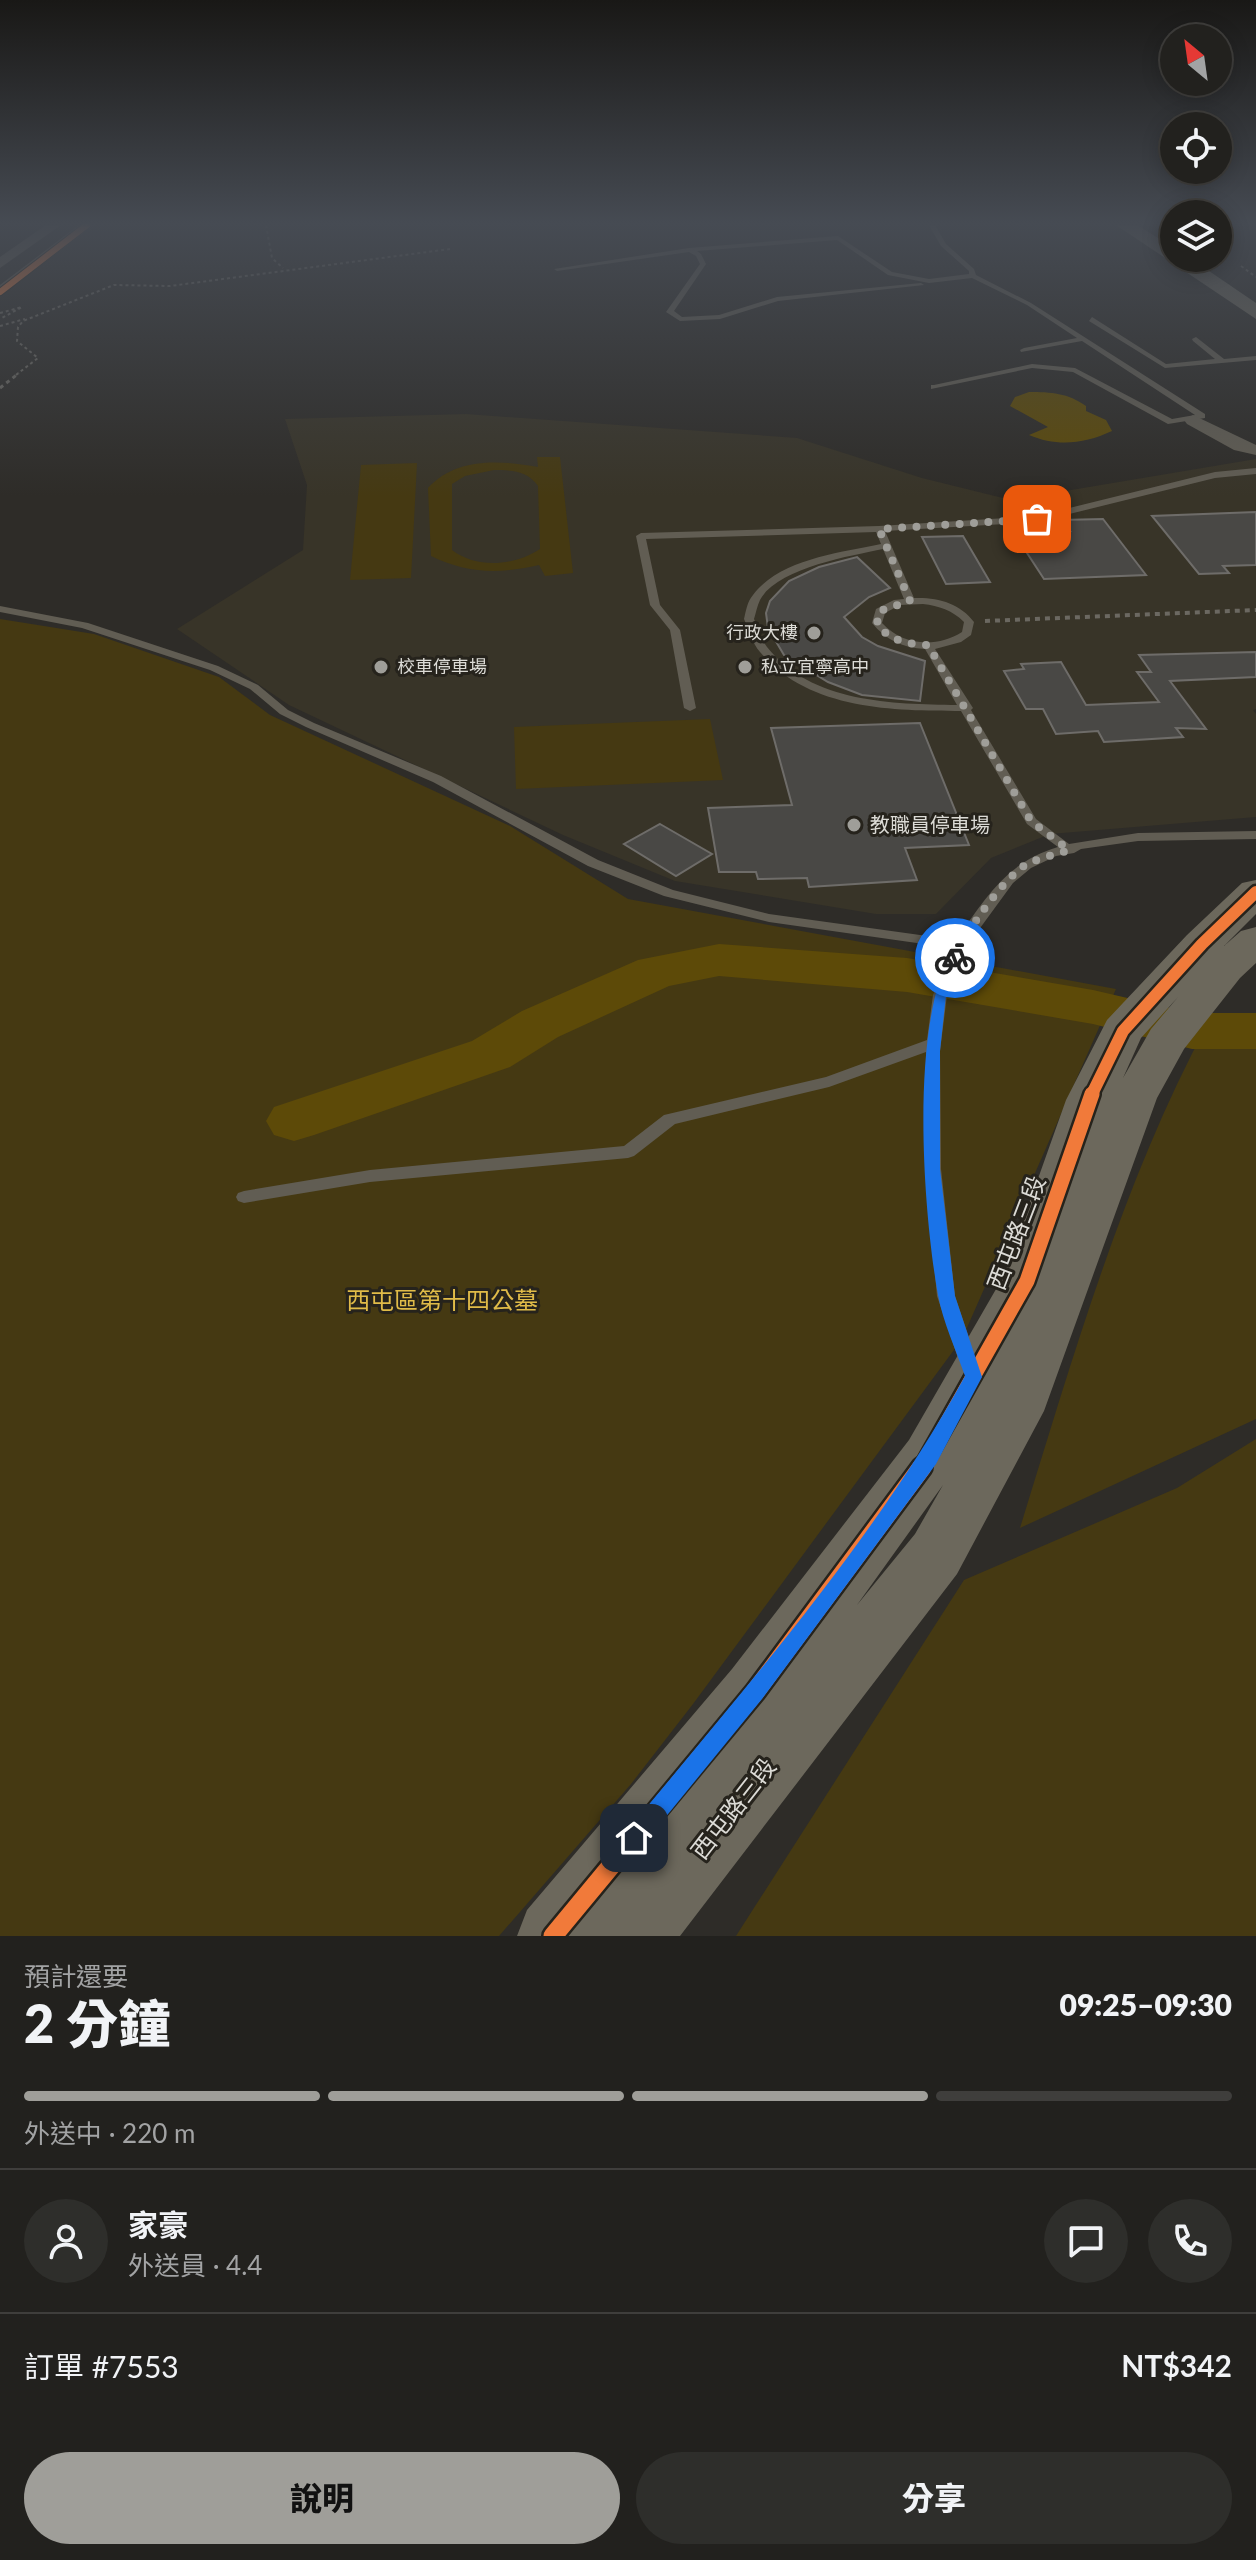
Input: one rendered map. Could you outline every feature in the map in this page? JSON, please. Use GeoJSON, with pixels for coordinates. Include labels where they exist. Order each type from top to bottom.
{"type":"FeatureCollection","features":[{"type":"Feature","properties":{"kind":"street"},"geometry":{"type":"LineString","coordinates":[[1193,420],[1256,450]]}},
{"type":"Feature","properties":{"kind":"street","name":"西屯路三段"},"geometry":{"type":"LineString","coordinates":[[553,1936],[755,1692],[929,1458],[1027,1281],[1089,1100],[1123,1031],[1202,944],[1256,892]]}},
{"type":"Feature","properties":{"kind":"street","name":"西屯路三段"},"geometry":{"type":"LineString","coordinates":[[635,1936],[936,1554],[1016,1411],[1134,1098],[1167,1040],[1222,973],[1256,940]]}},
{"type":"Feature","properties":{"kind":"lane"},"geometry":{"type":"LineString","coordinates":[[675,315],[680,319],[725,315]]}},
{"type":"Feature","properties":{"kind":"lane"},"geometry":{"type":"LineString","coordinates":[[934,387],[1032,366],[1075,370],[1171,422],[1202,416],[1047,315]]}},
{"type":"Feature","properties":{"kind":"lane"},"geometry":{"type":"LineString","coordinates":[[1092,319],[1165,366],[1256,358]]}},
{"type":"Feature","properties":{"kind":"lane"},"geometry":{"type":"LineString","coordinates":[[1024,350],[1083,339]]}},
{"type":"Feature","properties":{"kind":"lane"},"geometry":{"type":"LineString","coordinates":[[1196,339],[1222,361]]}},
{"type":"Feature","properties":{"kind":"lane"},"geometry":{"type":"LineString","coordinates":[[690,708],[675,630],[655,605],[641,536],[879,529],[1037,519],[1215,475],[1256,471]]}},
{"type":"Feature","properties":{"kind":"lane"},"geometry":{"type":"LineString","coordinates":[[879,529],[910,601]]}},
{"type":"Feature","properties":{"kind":"lane"},"geometry":{"type":"LineString","coordinates":[[887,545],[836,557],[786,575],[756,597],[749,619],[765,651],[800,680],[849,699],[905,708],[967,708]]}},
{"type":"Feature","properties":{"kind":"lane"},"geometry":{"type":"LineString","coordinates":[[910,601],[947,606],[969,622],[969,628],[961,638],[928,645],[900,641],[881,630],[877,623],[880,611],[910,601]]}},
{"type":"Feature","properties":{"kind":"lane"},"geometry":{"type":"LineString","coordinates":[[0,609],[84,625],[214,668],[254,687],[284,712],[310,725],[437,779],[593,863],[669,893],[769,918],[960,945]]}},
{"type":"Feature","properties":{"kind":"lane"},"geometry":{"type":"LineString","coordinates":[[928,645],[1031,821],[1069,850]]}},
{"type":"Feature","properties":{"kind":"lane"},"geometry":{"type":"LineString","coordinates":[[974,1377],[946,1296],[933,1169],[934,1043],[940,995],[960,945],[1025,865],[1085,844],[1166,836],[1256,835]]}},
{"type":"Feature","properties":{"kind":"lane"},"geometry":{"type":"LineString","coordinates":[[244,1197],[370,1176],[628,1152],[670,1119],[829,1082],[934,1043]]}},
{"type":"Feature","properties":{"kind":"path"},"geometry":{"type":"LineString","coordinates":[[0,326],[35,315]]}},
{"type":"Feature","properties":{"kind":"path"},"geometry":{"type":"LineString","coordinates":[[0,388],[38,358],[35,352],[17,341],[18,327],[23,321],[39,315]]}},
{"type":"Feature","properties":{"kind":"path"},"geometry":{"type":"LineString","coordinates":[[969,622],[1256,610]]}},
{"type":"Feature","properties":{"kind":"shaded area"},"geometry":{"type":"Polygon","coordinates":[[[1029,392],[1073,398],[1086,406],[1086,411],[1106,420],[1112,431],[1091,439],[1070,442],[1029,435],[1048,427],[1010,406],[1015,397],[1029,392]]]}},
{"type":"Feature","properties":{"kind":"shaded area","name":"私立宜寧高中"},"geometry":{"type":"Polygon","coordinates":[[[466,414],[797,438],[922,478],[1011,500],[1256,459],[1256,709],[1253,710],[1256,714],[1256,817],[1050,834],[991,858],[936,914],[876,914],[675,881],[563,835],[289,705],[177,629],[303,550],[307,485],[285,419],[466,414]]]}},
{"type":"Feature","properties":{"kind":"green space"},"geometry":{"type":"Polygon","coordinates":[[[537,457],[560,457],[573,573],[545,576],[539,565],[484,571],[431,556],[428,488],[439,478],[479,463],[538,467],[537,457]],[[494,470],[465,476],[452,484],[452,550],[484,563],[519,559],[540,549],[538,486],[524,474],[494,470]]]}},
{"type":"Feature","properties":{"kind":"green space"},"geometry":{"type":"Polygon","coordinates":[[[417,463],[411,578],[350,580],[361,465],[417,463]]]}},
{"type":"Feature","properties":{"kind":"green space","name":"西屯區第十四公墓"},"geometry":{"type":"Polygon","coordinates":[[[0,619],[94,634],[219,677],[270,715],[510,826],[628,899],[1116,989],[962,1339],[631,1784],[499,1936],[0,1936],[0,619]]]}},
{"type":"Feature","properties":{"kind":"green space"},"geometry":{"type":"Polygon","coordinates":[[[710,719],[723,780],[516,789],[514,727],[710,719]]]}},
{"type":"Feature","properties":{"kind":"green space"},"geometry":{"type":"Polygon","coordinates":[[[1208,1023],[1256,1039],[1256,1419],[1020,1528],[1080,1335],[1125,1207],[1150,1145],[1208,1023]]]}},
{"type":"Feature","properties":{"kind":"green space"},"geometry":{"type":"Polygon","coordinates":[[[1256,1439],[1256,1936],[736,1936],[964,1580],[1177,1488],[1256,1439]]]}},
{"type":"Feature","properties":{"kind":"building"},"geometry":{"type":"Polygon","coordinates":[[[1256,512],[1256,565],[1223,566],[1229,573],[1199,574],[1152,516],[1256,512]]]}},
{"type":"Feature","properties":{"kind":"building"},"geometry":{"type":"Polygon","coordinates":[[[1103,519],[1146,575],[1044,579],[1014,533],[1070,531],[1062,520],[1103,519]]]}},
{"type":"Feature","properties":{"kind":"building"},"geometry":{"type":"Polygon","coordinates":[[[963,536],[990,582],[946,584],[922,537],[963,536]]]}},
{"type":"Feature","properties":{"kind":"building","name":"行政大樓"},"geometry":{"type":"Polygon","coordinates":[[[857,557],[890,588],[869,597],[844,617],[862,637],[878,646],[925,661],[920,701],[862,695],[828,682],[784,655],[768,628],[766,613],[770,601],[789,581],[819,567],[857,557]]]}},
{"type":"Feature","properties":{"kind":"building"},"geometry":{"type":"Polygon","coordinates":[[[1256,652],[1256,677],[1170,681],[1206,729],[1176,728],[1183,737],[1104,742],[1098,731],[1056,734],[1043,709],[1026,709],[1004,671],[1024,669],[1021,664],[1061,662],[1086,705],[1159,702],[1137,672],[1151,672],[1139,655],[1256,652]]]}},
{"type":"Feature","properties":{"kind":"building","name":"教職員停車場"},"geometry":{"type":"Polygon","coordinates":[[[920,723],[969,845],[905,848],[917,880],[809,887],[807,878],[758,879],[756,872],[719,872],[708,808],[792,805],[771,728],[920,723]]]}},
{"type":"Feature","properties":{"kind":"building"},"geometry":{"type":"Polygon","coordinates":[[[660,824],[712,854],[676,876],[624,844],[660,824]]]}},
{"type":"Feature","properties":{"kind":"waterway"},"geometry":{"type":"LineString","coordinates":[[294,1121],[491,1054],[540,1024],[656,972],[719,960],[907,975],[1093,1007],[1192,1031],[1256,1031]]}},
{"type":"Feature","properties":{"kind":"cycle path"},"geometry":{"type":"LineString","coordinates":[[553,1936],[755,1692],[929,1458],[1027,1281],[1089,1100],[1123,1031],[1202,944],[1256,892]]}},
{"type":"Feature","properties":{"kind":"way so far"},"geometry":{"type":"LineString","coordinates":[[955,958],[960,945],[996,897],[1025,865],[1069,850],[1031,821],[928,645],[900,641],[881,630],[876,617],[880,611],[898,602],[910,601],[879,529],[1037,519]]}},
{"type":"Feature","properties":{"kind":"place","name":"行政大樓"},"geometry":{"type":"Point","coordinates":[814,633]}},
{"type":"Feature","properties":{"kind":"place","name":"校車停車場"},"geometry":{"type":"Point","coordinates":[381,667]}},
{"type":"Feature","properties":{"kind":"place","name":"私立宜寧高中"},"geometry":{"type":"Point","coordinates":[745,667]}},
{"type":"Feature","properties":{"kind":"place","name":"教職員停車場"},"geometry":{"type":"Point","coordinates":[854,825]}},
{"type":"Feature","properties":{"kind":"route"},"geometry":{"type":"LineString","coordinates":[[634,1838],[755,1692],[929,1458],[974,1377],[946,1296],[933,1169],[933,1051],[940,995],[955,958]]}}]}
